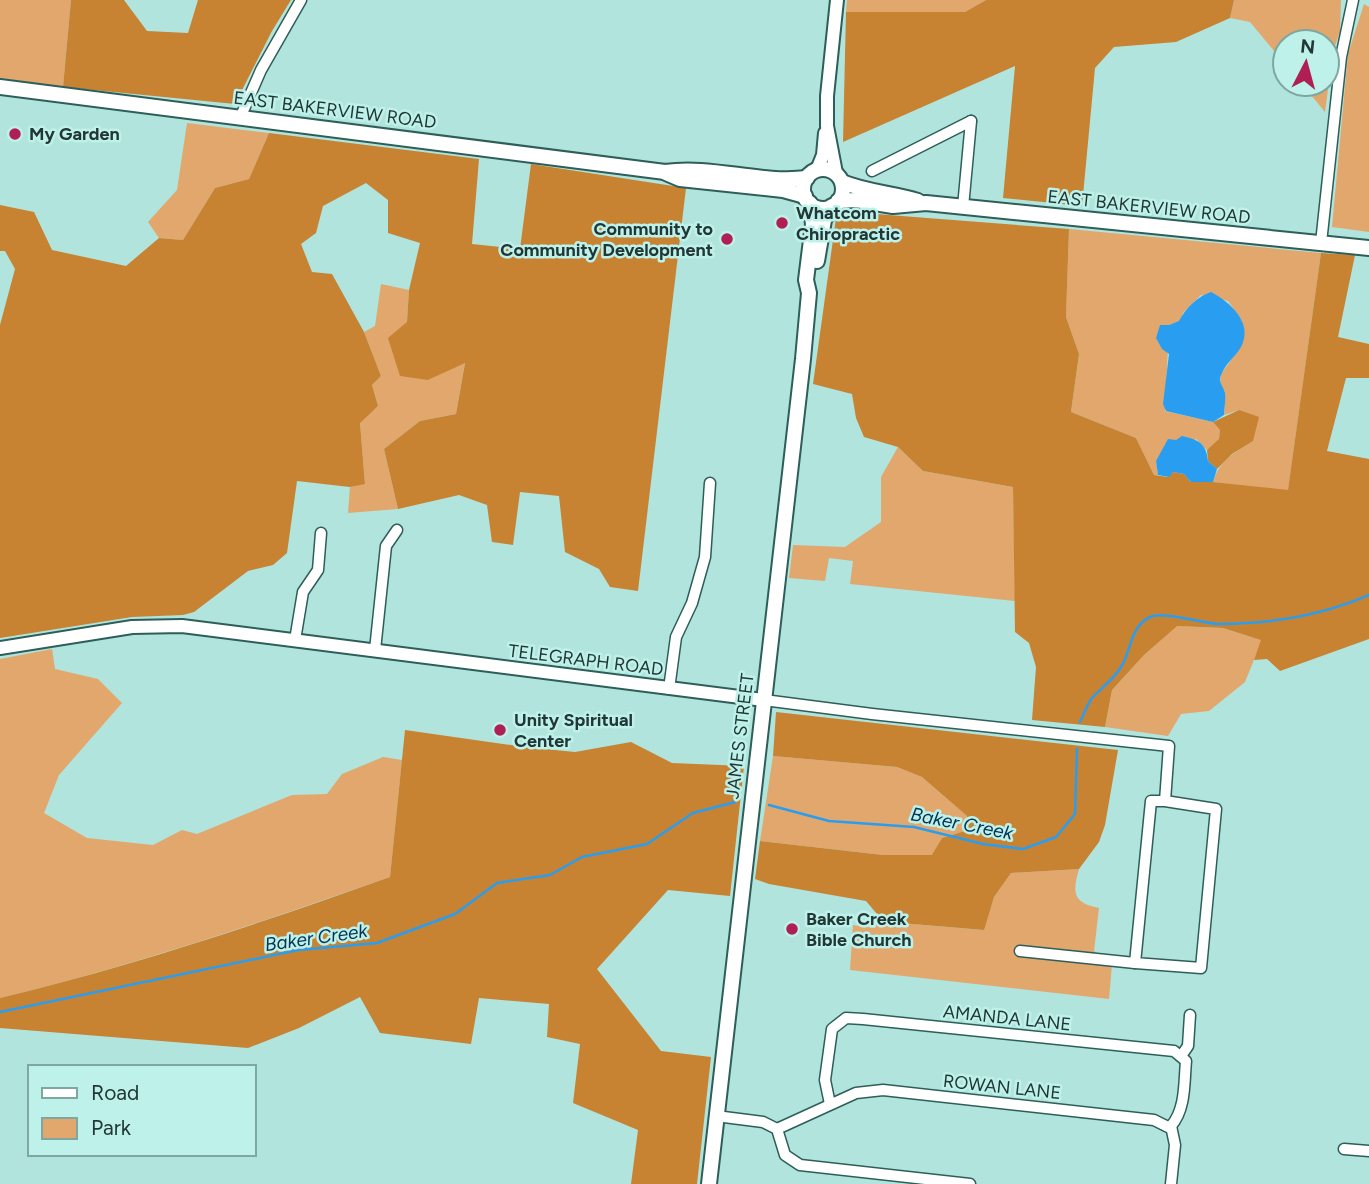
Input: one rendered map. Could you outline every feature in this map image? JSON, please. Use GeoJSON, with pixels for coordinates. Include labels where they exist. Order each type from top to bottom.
{"type":"FeatureCollection","features":[{"type":"Feature","properties":{"kind":"main road","name":"EAST BAKERVIEW ROAD"},"geometry":{"type":"LineString","coordinates":[[0,87],[665,172],[684,169],[782,180],[812,174]]}},
{"type":"Feature","properties":{"kind":"main road"},"geometry":{"type":"LineString","coordinates":[[828,169],[839,178],[842,194],[835,204],[823,208],[808,200],[803,188],[812,174],[828,169]]}},
{"type":"Feature","properties":{"kind":"main road","name":"EAST BAKERVIEW ROAD"},"geometry":{"type":"LineString","coordinates":[[665,172],[680,179],[783,190],[808,200]]}},
{"type":"Feature","properties":{"kind":"main road","name":"EAST BAKERVIEW ROAD"},"geometry":{"type":"LineString","coordinates":[[839,178],[858,189],[894,194],[926,203],[1369,248]]}},
{"type":"Feature","properties":{"kind":"main road","name":"JAMES STREET"},"geometry":{"type":"LineString","coordinates":[[808,200],[813,225],[806,280],[809,293]]}},
{"type":"Feature","properties":{"kind":"main road","name":"EAST BAKERVIEW ROAD"},"geometry":{"type":"LineString","coordinates":[[835,204],[856,200],[894,206],[926,203]]}},
{"type":"Feature","properties":{"kind":"main road","name":"JAMES STREET"},"geometry":{"type":"LineString","coordinates":[[709,1184],[809,293],[814,281],[824,220],[835,204]]}},
{"type":"Feature","properties":{"kind":"street"},"geometry":{"type":"LineString","coordinates":[[240,118],[261,70],[301,0]]}},
{"type":"Feature","properties":{"kind":"street"},"geometry":{"type":"LineString","coordinates":[[837,0],[827,96],[827,127],[839,178]]}},
{"type":"Feature","properties":{"kind":"street"},"geometry":{"type":"LineString","coordinates":[[1321,243],[1341,57],[1353,0]]}},
{"type":"Feature","properties":{"kind":"street"},"geometry":{"type":"LineString","coordinates":[[872,171],[971,121],[963,207]]}},
{"type":"Feature","properties":{"kind":"street"},"geometry":{"type":"LineString","coordinates":[[812,174],[823,155],[827,127]]}},
{"type":"Feature","properties":{"kind":"street"},"geometry":{"type":"LineString","coordinates":[[669,689],[676,637],[692,603],[705,557],[710,483]]}},
{"type":"Feature","properties":{"kind":"street"},"geometry":{"type":"LineString","coordinates":[[375,650],[386,546],[397,530]]}},
{"type":"Feature","properties":{"kind":"street"},"geometry":{"type":"LineString","coordinates":[[295,640],[303,592],[318,569],[321,533]]}},
{"type":"Feature","properties":{"kind":"street","name":"TELEGRAPH ROAD"},"geometry":{"type":"LineString","coordinates":[[0,648],[95,632],[162,625],[196,627],[872,715],[1170,746],[1165,801]]}},
{"type":"Feature","properties":{"kind":"street"},"geometry":{"type":"LineString","coordinates":[[1020,951],[1135,962],[1201,968],[1216,809],[1151,801],[1135,962]]}},
{"type":"Feature","properties":{"kind":"street"},"geometry":{"type":"LineString","coordinates":[[1171,1184],[1175,1145],[1171,1126],[1181,1107],[1186,1060],[1181,1056],[1188,1046],[1190,1015]]}},
{"type":"Feature","properties":{"kind":"street","name":"AMANDA LANE"},"geometry":{"type":"LineString","coordinates":[[830,1104],[825,1080],[832,1028],[846,1018],[1174,1051],[1181,1056]]}},
{"type":"Feature","properties":{"kind":"street","name":"ROWAN LANE"},"geometry":{"type":"LineString","coordinates":[[777,1129],[856,1093],[883,1090],[1154,1120],[1171,1126]]}},
{"type":"Feature","properties":{"kind":"street"},"geometry":{"type":"LineString","coordinates":[[716,1116],[762,1122],[777,1129],[785,1155],[800,1165],[970,1184]]}},
{"type":"Feature","properties":{"kind":"street"},"geometry":{"type":"LineString","coordinates":[[1344,1149],[1369,1152]]}},
{"type":"Feature","properties":{"kind":"green space"},"geometry":{"type":"Polygon","coordinates":[[[0,0],[71,0],[63,87],[0,78],[0,0]]]}},
{"type":"Feature","properties":{"kind":"green space"},"geometry":{"type":"Polygon","coordinates":[[[847,0],[986,0],[965,12],[846,12],[847,0]]]}},
{"type":"Feature","properties":{"kind":"green space"},"geometry":{"type":"Polygon","coordinates":[[[1234,0],[1341,0],[1340,28],[1271,28],[1271,47],[1250,22],[1230,18],[1234,0]]]}},
{"type":"Feature","properties":{"kind":"green space"},"geometry":{"type":"Polygon","coordinates":[[[1364,4],[1369,7],[1369,232],[1332,227],[1348,54],[1364,4]]]}},
{"type":"Feature","properties":{"kind":"green space"},"geometry":{"type":"Polygon","coordinates":[[[1314,98],[1327,98],[1325,112],[1314,98]]]}},
{"type":"Feature","properties":{"kind":"green space"},"geometry":{"type":"Polygon","coordinates":[[[187,123],[269,133],[249,179],[215,188],[183,240],[159,238],[148,222],[177,190],[187,123]]]}},
{"type":"Feature","properties":{"kind":"green space"},"geometry":{"type":"Polygon","coordinates":[[[1069,229],[1321,253],[1288,491],[1213,482],[1219,468],[1234,453],[1253,441],[1239,410],[1224,415],[1225,393],[1220,384],[1221,374],[1241,346],[1242,321],[1228,301],[1201,295],[1183,313],[1180,321],[1169,325],[1165,411],[1213,422],[1220,430],[1219,440],[1207,450],[1196,439],[1156,461],[1158,475],[1154,475],[1136,438],[1071,412],[1079,354],[1066,317],[1069,229]]]}},
{"type":"Feature","properties":{"kind":"green space"},"geometry":{"type":"Polygon","coordinates":[[[381,284],[409,290],[407,322],[428,380],[465,362],[456,414],[420,421],[384,449],[398,509],[348,513],[350,487],[365,483],[360,422],[378,406],[372,385],[381,376],[364,332],[375,326],[381,284]]]}},
{"type":"Feature","properties":{"kind":"green space"},"geometry":{"type":"Polygon","coordinates":[[[898,447],[923,471],[1013,487],[1015,601],[850,584],[853,561],[829,558],[825,581],[789,578],[793,545],[845,547],[881,522],[881,477],[898,447]]]}},
{"type":"Feature","properties":{"kind":"green space"},"geometry":{"type":"Polygon","coordinates":[[[1176,626],[1223,628],[1262,640],[1245,682],[1209,711],[1181,714],[1168,736],[1105,727],[1112,690],[1144,655],[1176,626]]]}},
{"type":"Feature","properties":{"kind":"green space"},"geometry":{"type":"Polygon","coordinates":[[[52,649],[55,669],[98,679],[122,703],[59,775],[44,813],[87,838],[153,845],[182,830],[197,834],[292,795],[327,794],[342,774],[383,757],[402,760],[390,877],[148,958],[0,998],[0,659],[52,649]]]}},
{"type":"Feature","properties":{"kind":"green space"},"geometry":{"type":"Polygon","coordinates":[[[773,756],[897,767],[922,777],[967,816],[968,830],[942,838],[933,855],[883,855],[760,841],[773,756]]]}},
{"type":"Feature","properties":{"kind":"green space"},"geometry":{"type":"Polygon","coordinates":[[[1079,869],[1075,891],[1079,900],[1099,908],[1094,951],[1112,964],[1109,999],[850,970],[853,925],[875,928],[877,921],[983,930],[994,897],[1011,873],[1079,869]]]}},
{"type":"Feature","properties":{"kind":"shaded area"},"geometry":{"type":"Polygon","coordinates":[[[71,0],[124,0],[147,31],[188,33],[198,0],[291,0],[235,104],[63,87],[71,0]]]}},
{"type":"Feature","properties":{"kind":"shaded area"},"geometry":{"type":"Polygon","coordinates":[[[986,0],[1234,0],[1230,18],[1176,42],[1114,47],[1095,68],[1082,206],[1003,198],[1015,66],[843,142],[846,12],[965,12],[986,0]]]}},
{"type":"Feature","properties":{"kind":"shaded area"},"geometry":{"type":"Polygon","coordinates":[[[269,133],[479,159],[472,244],[520,249],[531,164],[686,188],[638,591],[610,587],[599,569],[565,552],[559,496],[520,492],[513,545],[492,542],[487,505],[459,495],[398,509],[384,449],[420,421],[456,414],[465,363],[428,380],[400,376],[388,338],[407,322],[409,290],[420,243],[388,233],[388,200],[366,183],[323,206],[316,233],[301,244],[312,272],[332,274],[364,332],[381,376],[372,385],[378,406],[360,423],[365,484],[350,487],[297,481],[287,553],[273,565],[248,571],[194,612],[183,615],[132,617],[0,638],[0,325],[15,269],[5,251],[0,251],[0,205],[34,212],[52,250],[126,266],[159,238],[183,240],[215,188],[249,179],[269,133]]]}},
{"type":"Feature","properties":{"kind":"shaded area"},"geometry":{"type":"Polygon","coordinates":[[[837,211],[1069,229],[1066,317],[1079,354],[1071,412],[1136,438],[1154,475],[1168,477],[1173,472],[1184,474],[1191,482],[1288,490],[1321,253],[1355,255],[1338,337],[1369,344],[1369,378],[1346,378],[1327,451],[1369,459],[1369,639],[1280,671],[1267,659],[1254,660],[1261,640],[1223,628],[1177,626],[1144,655],[1112,690],[1105,727],[1032,720],[1036,667],[1029,643],[1015,632],[1013,487],[923,471],[898,447],[864,437],[856,418],[852,394],[813,384],[837,211]]]}},
{"type":"Feature","properties":{"kind":"shaded area"},"geometry":{"type":"Polygon","coordinates":[[[1239,410],[1259,417],[1253,441],[1232,454],[1217,469],[1208,461],[1207,450],[1219,439],[1220,430],[1213,422],[1239,410]]]}},
{"type":"Feature","properties":{"kind":"shaded area"},"geometry":{"type":"Polygon","coordinates":[[[776,712],[1118,750],[1105,825],[1099,842],[1079,869],[1011,873],[994,897],[984,930],[877,921],[877,914],[866,901],[769,884],[755,879],[760,841],[883,855],[932,855],[942,838],[968,830],[967,816],[922,777],[897,767],[773,756],[776,712]]]}},
{"type":"Feature","properties":{"kind":"shaded area"},"geometry":{"type":"Polygon","coordinates":[[[405,730],[575,752],[631,742],[672,763],[744,766],[730,896],[668,890],[597,969],[661,1051],[711,1057],[697,1184],[631,1184],[638,1130],[573,1103],[580,1044],[547,1037],[549,1004],[479,998],[471,1044],[380,1033],[360,997],[299,1028],[248,1048],[0,1028],[0,998],[196,943],[390,877],[405,730]]]}},
{"type":"Feature","properties":{"kind":"water"},"geometry":{"type":"Polygon","coordinates":[[[1211,292],[1232,307],[1244,330],[1241,347],[1221,376],[1225,396],[1224,415],[1213,422],[1166,411],[1163,404],[1169,354],[1162,349],[1156,338],[1160,325],[1179,321],[1192,304],[1211,292]]]}},
{"type":"Feature","properties":{"kind":"water"},"geometry":{"type":"Polygon","coordinates":[[[1182,436],[1203,446],[1208,461],[1217,469],[1213,482],[1191,482],[1184,474],[1173,472],[1169,477],[1158,475],[1156,461],[1168,439],[1176,440],[1182,436]]]}},
{"type":"Feature","properties":{"kind":"waterway","name":"Baker Creek"},"geometry":{"type":"LineString","coordinates":[[1080,722],[1092,698],[1121,667],[1138,626],[1150,617],[1173,616],[1218,624],[1257,622],[1314,613],[1369,595]]}},
{"type":"Feature","properties":{"kind":"waterway","name":"Baker Creek"},"geometry":{"type":"LineString","coordinates":[[769,805],[829,821],[914,827],[983,844],[1023,849],[1056,837],[1075,814],[1077,749]]}},
{"type":"Feature","properties":{"kind":"waterway","name":"Baker Creek"},"geometry":{"type":"LineString","coordinates":[[0,1012],[298,950],[377,943],[455,914],[497,883],[550,875],[582,857],[647,844],[693,813],[735,802]]}},
{"type":"Feature","properties":{"kind":"place","name":"My Garden"},"geometry":{"type":"Point","coordinates":[15,134]}},
{"type":"Feature","properties":{"kind":"place","name":"Whatcom Chiropractic"},"geometry":{"type":"Point","coordinates":[782,223]}},
{"type":"Feature","properties":{"kind":"place","name":"Community to Community Development"},"geometry":{"type":"Point","coordinates":[727,239]}},
{"type":"Feature","properties":{"kind":"place","name":"Unity Spiritual Center"},"geometry":{"type":"Point","coordinates":[500,730]}},
{"type":"Feature","properties":{"kind":"place","name":"Baker Creek Bible Church"},"geometry":{"type":"Point","coordinates":[792,929]}}]}
